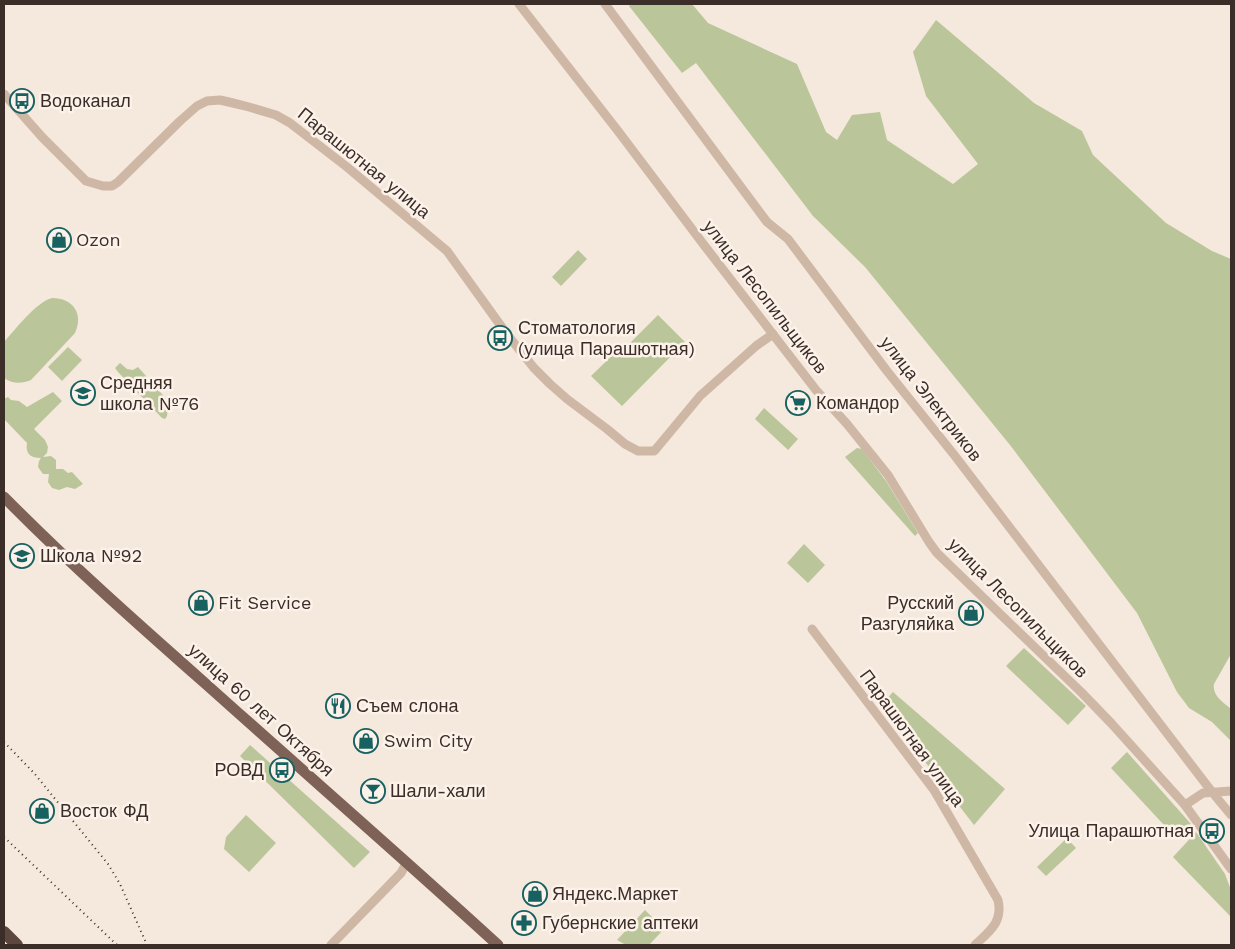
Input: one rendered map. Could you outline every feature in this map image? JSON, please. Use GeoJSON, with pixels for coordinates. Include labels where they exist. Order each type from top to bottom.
{"type":"FeatureCollection","features":[{"type":"Feature","properties":{"kind":"highway"},"geometry":{"type":"LineString","coordinates":[[4,932],[17,945]]}},
{"type":"Feature","properties":{"kind":"main road","name":"улица 60 лет Октября"},"geometry":{"type":"LineString","coordinates":[[4,497],[47,541],[132,619],[498,945]]}},
{"type":"Feature","properties":{"kind":"street","name":"улица Лесопильщиков"},"geometry":{"type":"LineString","coordinates":[[519,4],[816,390],[847,424],[888,475],[929,542],[944,560],[1082,693],[1185,805],[1231,869]]}},
{"type":"Feature","properties":{"kind":"street","name":"улица Электриков"},"geometry":{"type":"LineString","coordinates":[[605,4],[767,222],[788,239],[887,371],[961,464],[1231,815]]}},
{"type":"Feature","properties":{"kind":"street","name":"Парашютная улица"},"geometry":{"type":"LineString","coordinates":[[4,94],[42,137],[86,181],[102,186],[112,186],[118,182],[180,121],[197,106],[207,101],[220,100],[249,106],[290,123],[446,251],[534,368],[567,400],[638,451],[654,451],[700,396],[756,346],[773,334]]}},
{"type":"Feature","properties":{"kind":"street","name":"Парашютная улица"},"geometry":{"type":"LineString","coordinates":[[812,629],[934,790],[998,900],[1000,910],[993,928],[975,945]]}},
{"type":"Feature","properties":{"kind":"street"},"geometry":{"type":"LineString","coordinates":[[1185,805],[1203,793],[1231,791]]}},
{"type":"Feature","properties":{"kind":"street"},"geometry":{"type":"LineString","coordinates":[[331,945],[401,873],[407,862]]}},
{"type":"Feature","properties":{"kind":"green space"},"geometry":{"type":"Polygon","coordinates":[[[631,4],[692,4],[708,23],[797,64],[826,132],[837,140],[852,115],[880,112],[887,140],[953,184],[978,164],[926,96],[913,52],[936,20],[1034,103],[1082,131],[1093,155],[1166,223],[1212,251],[1231,259],[1231,654],[1214,684],[1214,688],[1219,698],[1231,709],[1231,741],[1212,722],[1189,708],[1177,692],[1137,613],[1010,445],[865,267],[813,216],[696,63],[682,73],[629,6],[631,4]]]}},
{"type":"Feature","properties":{"kind":"green space"},"geometry":{"type":"Polygon","coordinates":[[[578,250],[587,259],[561,286],[552,277],[578,250]]]}},
{"type":"Feature","properties":{"kind":"green space"},"geometry":{"type":"Polygon","coordinates":[[[52,298],[66,301],[75,308],[78,320],[75,333],[31,380],[17,383],[7,380],[4,378],[4,342],[39,305],[52,298]]]}},
{"type":"Feature","properties":{"kind":"green space"},"geometry":{"type":"Polygon","coordinates":[[[658,315],[685,342],[622,406],[591,376],[624,344],[627,346],[658,315]]]}},
{"type":"Feature","properties":{"kind":"green space"},"geometry":{"type":"Polygon","coordinates":[[[68,347],[82,360],[62,381],[48,367],[68,347]]]}},
{"type":"Feature","properties":{"kind":"green space"},"geometry":{"type":"Polygon","coordinates":[[[120,363],[127,369],[133,370],[138,367],[169,402],[165,419],[118,372],[115,368],[120,363]]]}},
{"type":"Feature","properties":{"kind":"green space"},"geometry":{"type":"Polygon","coordinates":[[[53,392],[62,401],[34,429],[45,440],[48,447],[47,453],[43,457],[51,456],[56,460],[56,469],[63,469],[68,473],[72,472],[83,484],[75,489],[67,487],[59,490],[52,488],[48,482],[49,474],[43,474],[38,467],[41,458],[29,455],[27,443],[4,419],[4,399],[8,397],[11,400],[19,401],[27,407],[53,392]]]}},
{"type":"Feature","properties":{"kind":"green space"},"geometry":{"type":"Polygon","coordinates":[[[764,408],[798,439],[788,450],[755,419],[764,408]]]}},
{"type":"Feature","properties":{"kind":"green space"},"geometry":{"type":"Polygon","coordinates":[[[857,448],[862,449],[886,481],[918,533],[915,536],[845,457],[857,448]]]}},
{"type":"Feature","properties":{"kind":"green space"},"geometry":{"type":"Polygon","coordinates":[[[804,544],[825,565],[808,583],[787,563],[804,544]]]}},
{"type":"Feature","properties":{"kind":"green space"},"geometry":{"type":"Polygon","coordinates":[[[1024,648],[1086,706],[1068,725],[1006,666],[1024,648]]]}},
{"type":"Feature","properties":{"kind":"green space"},"geometry":{"type":"Polygon","coordinates":[[[893,692],[1005,789],[974,825],[881,705],[893,692]]]}},
{"type":"Feature","properties":{"kind":"green space"},"geometry":{"type":"Polygon","coordinates":[[[250,745],[370,852],[354,868],[240,756],[250,745]]]}},
{"type":"Feature","properties":{"kind":"green space"},"geometry":{"type":"Polygon","coordinates":[[[1127,752],[1191,824],[1177,839],[1111,768],[1127,752]]]}},
{"type":"Feature","properties":{"kind":"green space"},"geometry":{"type":"Polygon","coordinates":[[[246,815],[276,843],[249,872],[224,849],[226,837],[246,815]]]}},
{"type":"Feature","properties":{"kind":"green space"},"geometry":{"type":"Polygon","coordinates":[[[1196,832],[1225,874],[1231,890],[1231,917],[1173,857],[1196,832]]]}},
{"type":"Feature","properties":{"kind":"green space"},"geometry":{"type":"Polygon","coordinates":[[[1067,838],[1076,848],[1046,876],[1037,867],[1067,838]]]}},
{"type":"Feature","properties":{"kind":"green space"},"geometry":{"type":"Polygon","coordinates":[[[645,910],[664,929],[649,945],[626,945],[617,940],[645,910]]]}},
{"type":"Feature","properties":{"kind":"railway"},"geometry":{"type":"LineString","coordinates":[[4,742],[34,773],[108,864],[120,884],[147,945]]}},
{"type":"Feature","properties":{"kind":"railway"},"geometry":{"type":"LineString","coordinates":[[4,837],[117,945]]}},
{"type":"Feature","properties":{"kind":"place","name":"Водоканал"},"geometry":{"type":"Point","coordinates":[22,101]}},
{"type":"Feature","properties":{"kind":"place","name":"Ozon"},"geometry":{"type":"Point","coordinates":[59,240]}},
{"type":"Feature","properties":{"kind":"place","name":"Стоматология (улица Парашютная)"},"geometry":{"type":"Point","coordinates":[500,338]}},
{"type":"Feature","properties":{"kind":"place","name":"Средняя школа №76"},"geometry":{"type":"Point","coordinates":[83,393]}},
{"type":"Feature","properties":{"kind":"place","name":"Командор"},"geometry":{"type":"Point","coordinates":[798,403]}},
{"type":"Feature","properties":{"kind":"place","name":"Школа №92"},"geometry":{"type":"Point","coordinates":[22,556]}},
{"type":"Feature","properties":{"kind":"place","name":"Fit Service"},"geometry":{"type":"Point","coordinates":[201,603]}},
{"type":"Feature","properties":{"kind":"place","name":"Русский Разгуляйка"},"geometry":{"type":"Point","coordinates":[971,613]}},
{"type":"Feature","properties":{"kind":"place","name":"Съем слона"},"geometry":{"type":"Point","coordinates":[338,706]}},
{"type":"Feature","properties":{"kind":"place","name":"Swim City"},"geometry":{"type":"Point","coordinates":[366,741]}},
{"type":"Feature","properties":{"kind":"place","name":"РОВД"},"geometry":{"type":"Point","coordinates":[282,770]}},
{"type":"Feature","properties":{"kind":"place","name":"Шали-хали"},"geometry":{"type":"Point","coordinates":[373,791]}},
{"type":"Feature","properties":{"kind":"place","name":"Восток ФД"},"geometry":{"type":"Point","coordinates":[42,811]}},
{"type":"Feature","properties":{"kind":"place","name":"Улица Парашютная"},"geometry":{"type":"Point","coordinates":[1212,831]}},
{"type":"Feature","properties":{"kind":"place","name":"Яндекс.Маркет"},"geometry":{"type":"Point","coordinates":[535,894]}},
{"type":"Feature","properties":{"kind":"place","name":"Губернские аптеки"},"geometry":{"type":"Point","coordinates":[524,923]}}]}
